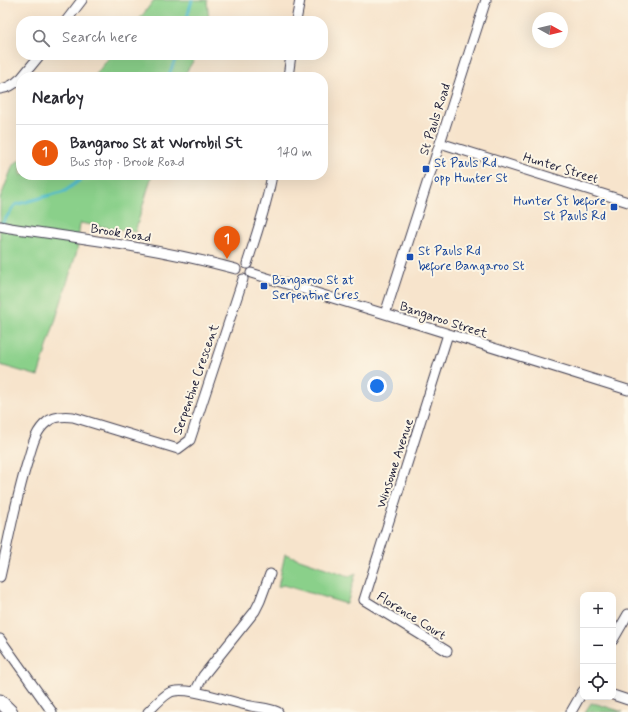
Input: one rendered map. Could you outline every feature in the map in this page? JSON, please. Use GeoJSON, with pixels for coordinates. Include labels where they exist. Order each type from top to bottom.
{"type":"FeatureCollection","features":[{"type":"Feature","properties":{"kind":"highway"},"geometry":{"type":"LineString","coordinates":[[0,701],[12,712]]}},
{"type":"Feature","properties":{"kind":"street"},"geometry":{"type":"LineString","coordinates":[[70,16],[82,0]]}},
{"type":"Feature","properties":{"kind":"street"},"geometry":{"type":"LineString","coordinates":[[297,16],[300,0]]}},
{"type":"Feature","properties":{"kind":"street","name":"St Pauls Road"},"geometry":{"type":"LineString","coordinates":[[385,314],[486,0]]}},
{"type":"Feature","properties":{"kind":"street"},"geometry":{"type":"LineString","coordinates":[[27,72],[36,60]]}},
{"type":"Feature","properties":{"kind":"street"},"geometry":{"type":"LineString","coordinates":[[289,72],[290,60]]}},
{"type":"Feature","properties":{"kind":"street"},"geometry":{"type":"LineString","coordinates":[[0,89],[8,87],[16,82]]}},
{"type":"Feature","properties":{"kind":"street","name":"Hunter Street"},"geometry":{"type":"LineString","coordinates":[[440,143],[628,202]]}},
{"type":"Feature","properties":{"kind":"street"},"geometry":{"type":"LineString","coordinates":[[247,264],[270,190],[271,180]]}},
{"type":"Feature","properties":{"kind":"street","name":"Brook Road"},"geometry":{"type":"LineString","coordinates":[[0,226],[149,249],[236,269]]}},
{"type":"Feature","properties":{"kind":"street"},"geometry":{"type":"LineString","coordinates":[[240,264],[247,264],[251,269],[251,274],[248,277],[243,278],[238,276],[236,274],[236,269],[240,264]]}},
{"type":"Feature","properties":{"kind":"street","name":"Bangaroo Street"},"geometry":{"type":"LineString","coordinates":[[251,274],[628,390]]}},
{"type":"Feature","properties":{"kind":"street","name":"Serpentine Crescent"},"geometry":{"type":"LineString","coordinates":[[0,577],[20,488],[36,438],[46,422],[64,416],[73,417],[178,449],[190,440],[243,278]]}},
{"type":"Feature","properties":{"kind":"street","name":"Winsome Avenue"},"geometry":{"type":"LineString","coordinates":[[364,600],[448,334]]}},
{"type":"Feature","properties":{"kind":"street"},"geometry":{"type":"LineString","coordinates":[[195,692],[203,676],[255,611],[270,574]]}},
{"type":"Feature","properties":{"kind":"street","name":"Florence Court"},"geometry":{"type":"LineString","coordinates":[[364,600],[447,651]]}},
{"type":"Feature","properties":{"kind":"street"},"geometry":{"type":"LineString","coordinates":[[616,635],[628,614]]}},
{"type":"Feature","properties":{"kind":"street"},"geometry":{"type":"LineString","coordinates":[[0,639],[52,712]]}},
{"type":"Feature","properties":{"kind":"street"},"geometry":{"type":"LineString","coordinates":[[148,712],[169,693],[182,691],[195,692],[250,709],[271,709],[278,712]]}},
{"type":"Feature","properties":{"kind":"street"},"geometry":{"type":"LineString","coordinates":[[616,696],[628,700]]}},
{"type":"Feature","properties":{"kind":"street"},"geometry":{"type":"LineString","coordinates":[[571,712],[580,697]]}},
{"type":"Feature","properties":{"kind":"green space"},"geometry":{"type":"Polygon","coordinates":[[[154,0],[207,0],[209,16],[142,16],[154,0]]]}},
{"type":"Feature","properties":{"kind":"green space"},"geometry":{"type":"Polygon","coordinates":[[[107,60],[194,60],[186,72],[98,72],[107,60]]]}},
{"type":"Feature","properties":{"kind":"green space"},"geometry":{"type":"Polygon","coordinates":[[[16,163],[16,180],[151,180],[135,232],[80,223],[77,251],[38,376],[0,365],[0,199],[13,165],[16,163]]]}},
{"type":"Feature","properties":{"kind":"green space"},"geometry":{"type":"Polygon","coordinates":[[[285,554],[349,576],[356,573],[347,604],[283,585],[278,587],[285,554]]]}},
{"type":"Feature","properties":{"kind":"green space"},"geometry":{"type":"Polygon","coordinates":[[[591,703],[597,704],[623,712],[585,712],[591,703]]]}},
{"type":"Feature","properties":{"kind":"waterway"},"geometry":{"type":"LineString","coordinates":[[187,16],[192,0]]}},
{"type":"Feature","properties":{"kind":"waterway"},"geometry":{"type":"LineString","coordinates":[[170,72],[175,60]]}},
{"type":"Feature","properties":{"kind":"waterway"},"geometry":{"type":"LineString","coordinates":[[1,225],[15,205],[65,191],[80,180]]}},
{"type":"Feature","properties":{"kind":"place","name":"St Pauls Rd opp Hunter St"},"geometry":{"type":"Point","coordinates":[426,169]}},
{"type":"Feature","properties":{"kind":"place","name":"Hunter St before St Pauls Rd"},"geometry":{"type":"Point","coordinates":[614,207]}},
{"type":"Feature","properties":{"kind":"place","name":"St Pauls Rd before Bangaroo St"},"geometry":{"type":"Point","coordinates":[410,257]}},
{"type":"Feature","properties":{"kind":"place","name":"Bangaroo St at Worrobil St"},"geometry":{"type":"Point","coordinates":[227,259]}},
{"type":"Feature","properties":{"kind":"place","name":"Bangaroo St at Serpentine Cres"},"geometry":{"type":"Point","coordinates":[264,286]}}]}
